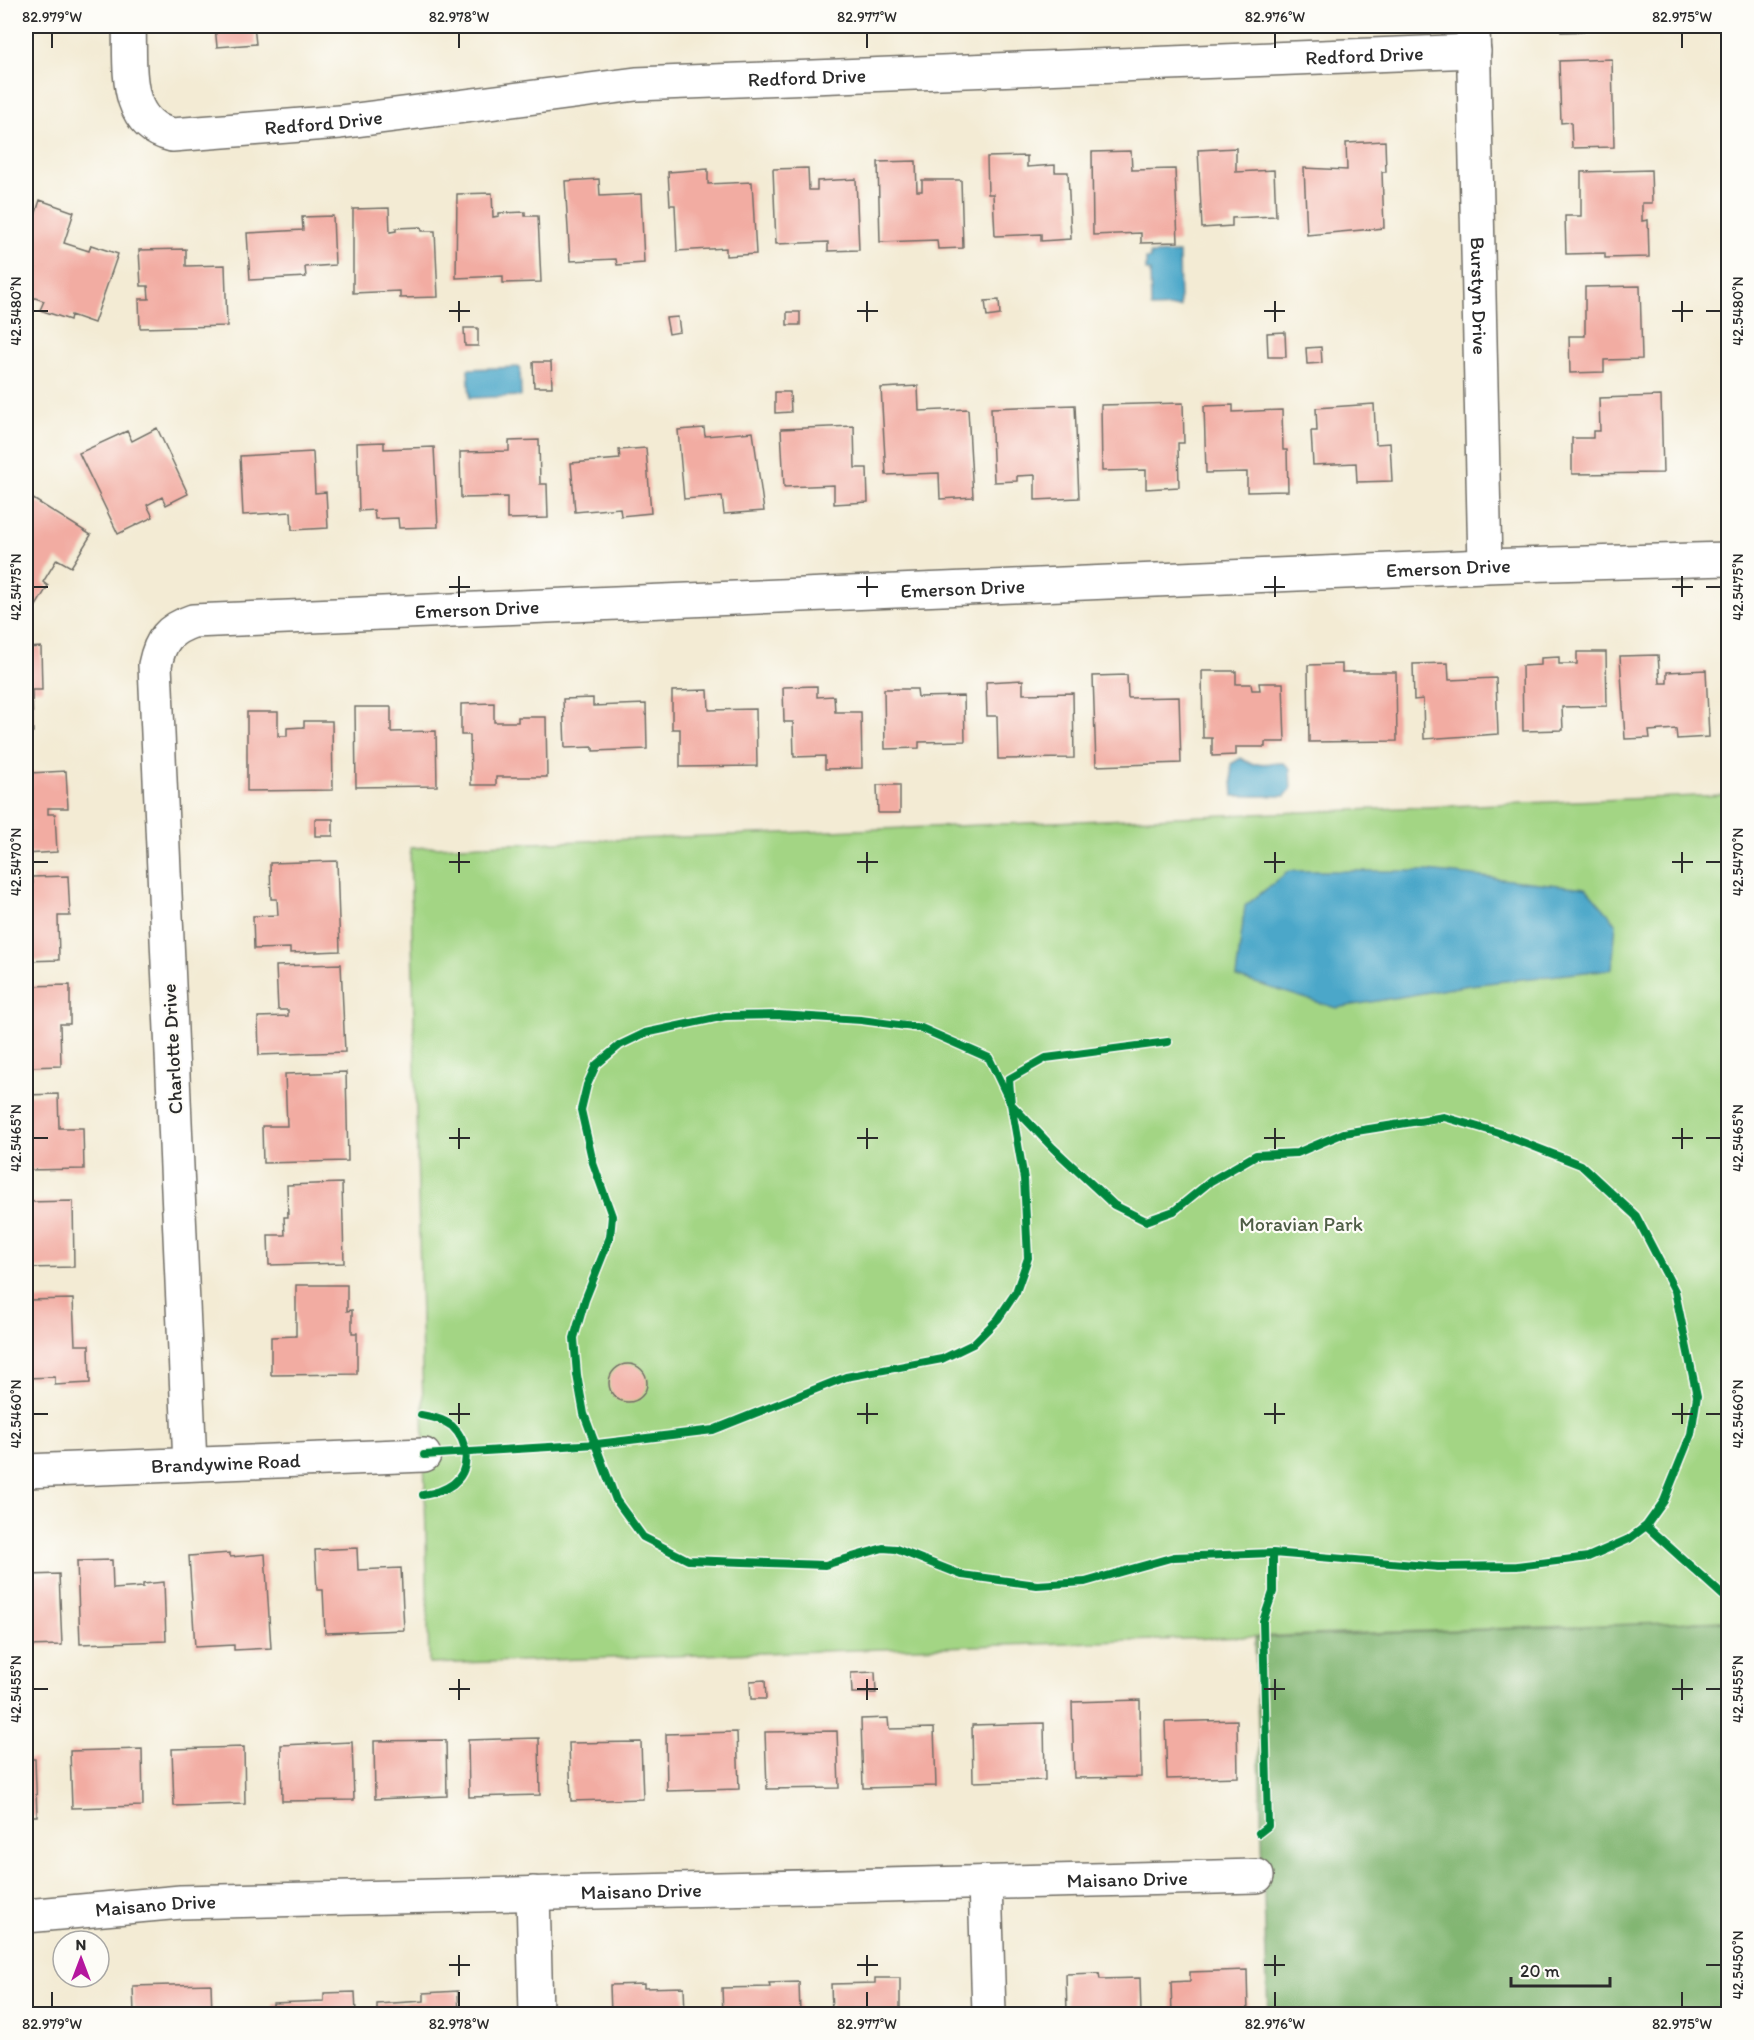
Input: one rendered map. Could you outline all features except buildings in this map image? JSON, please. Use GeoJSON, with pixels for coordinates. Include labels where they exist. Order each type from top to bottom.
{"type":"FeatureCollection","features":[{"type":"Feature","properties":{"kind":"street","name":"Redford Drive"},"geometry":{"type":"LineString","coordinates":[[129,26],[132,95],[137,109],[159,132],[172,135],[340,122],[636,84],[1474,38]]}},
{"type":"Feature","properties":{"kind":"street","name":"Burstyn Drive"},"geometry":{"type":"LineString","coordinates":[[1474,38],[1485,566]]}},
{"type":"Feature","properties":{"kind":"street","name":"Emerson Drive"},"geometry":{"type":"LineString","coordinates":[[165,636],[176,627],[193,621],[1485,566],[1728,560]]}},
{"type":"Feature","properties":{"kind":"street","name":"Charlotte Drive"},"geometry":{"type":"LineString","coordinates":[[165,636],[158,649],[155,665],[190,1464]]}},
{"type":"Feature","properties":{"kind":"street","name":"Brandywine Road"},"geometry":{"type":"LineString","coordinates":[[26,1471],[424,1455]]}},
{"type":"Feature","properties":{"kind":"street","name":"Maisano Drive"},"geometry":{"type":"LineString","coordinates":[[26,1916],[180,1902],[1257,1876]]}},
{"type":"Feature","properties":{"kind":"street"},"geometry":{"type":"LineString","coordinates":[[985,1882],[989,2014]]}},
{"type":"Feature","properties":{"kind":"street"},"geometry":{"type":"LineString","coordinates":[[533,1893],[536,2014]]}},
{"type":"Feature","properties":{"kind":"green space","name":"Moravian Park"},"geometry":{"type":"Polygon","coordinates":[[[1724,795],[1728,975],[1728,1621],[429,1664],[410,848],[1724,795]]]}},
{"type":"Feature","properties":{"kind":"green space"},"geometry":{"type":"Polygon","coordinates":[[[1728,1621],[1728,2014],[1268,2014],[1255,1638],[1728,1621]]]}},
{"type":"Feature","properties":{"kind":"water"},"geometry":{"type":"Polygon","coordinates":[[[1179,253],[1180,307],[1151,308],[1150,271],[1146,271],[1146,259],[1150,259],[1150,254],[1179,253]]]}},
{"type":"Feature","properties":{"kind":"water"},"geometry":{"type":"Polygon","coordinates":[[[520,367],[521,396],[470,398],[468,369],[520,367]]]}},
{"type":"Feature","properties":{"kind":"water"},"geometry":{"type":"Polygon","coordinates":[[[1241,758],[1251,764],[1284,763],[1290,769],[1291,789],[1285,796],[1233,796],[1231,764],[1241,758]]]}},
{"type":"Feature","properties":{"kind":"water"},"geometry":{"type":"Polygon","coordinates":[[[1289,871],[1427,871],[1586,888],[1616,923],[1612,969],[1470,985],[1336,1008],[1236,977],[1245,906],[1289,871]]]}},
{"type":"Feature","properties":{"kind":"cycle path"},"geometry":{"type":"LineString","coordinates":[[424,1455],[597,1444],[713,1430],[846,1377],[942,1359],[973,1344],[998,1319],[1016,1292],[1028,1258],[1024,1179],[1011,1104],[989,1058],[921,1028],[861,1020],[779,1015],[725,1016],[645,1033],[620,1045],[596,1065],[587,1085],[581,1110],[593,1163],[612,1216],[610,1237],[585,1300],[574,1338],[577,1375],[584,1414],[616,1500],[643,1537],[688,1560],[825,1565],[883,1548],[896,1549],[962,1575],[1037,1585],[1085,1582],[1174,1557],[1273,1553],[1438,1567],[1517,1566],[1588,1557],[1629,1539],[1646,1526],[1664,1501],[1691,1434],[1697,1396],[1675,1291],[1636,1216],[1581,1165],[1499,1133],[1444,1117],[1344,1133],[1297,1153],[1256,1155],[1211,1181],[1174,1211],[1146,1221],[1114,1205],[1053,1148],[1011,1104],[1009,1079],[1046,1058],[1168,1042]]}},
{"type":"Feature","properties":{"kind":"cycle path"},"geometry":{"type":"LineString","coordinates":[[421,1415],[441,1420],[452,1426],[462,1439],[466,1455],[463,1471],[453,1484],[442,1490],[423,1495]]}},
{"type":"Feature","properties":{"kind":"cycle path"},"geometry":{"type":"LineString","coordinates":[[1646,1526],[1728,1600]]}},
{"type":"Feature","properties":{"kind":"cycle path"},"geometry":{"type":"LineString","coordinates":[[1259,1833],[1268,1826],[1263,1621],[1273,1592],[1273,1553]]}}]}
